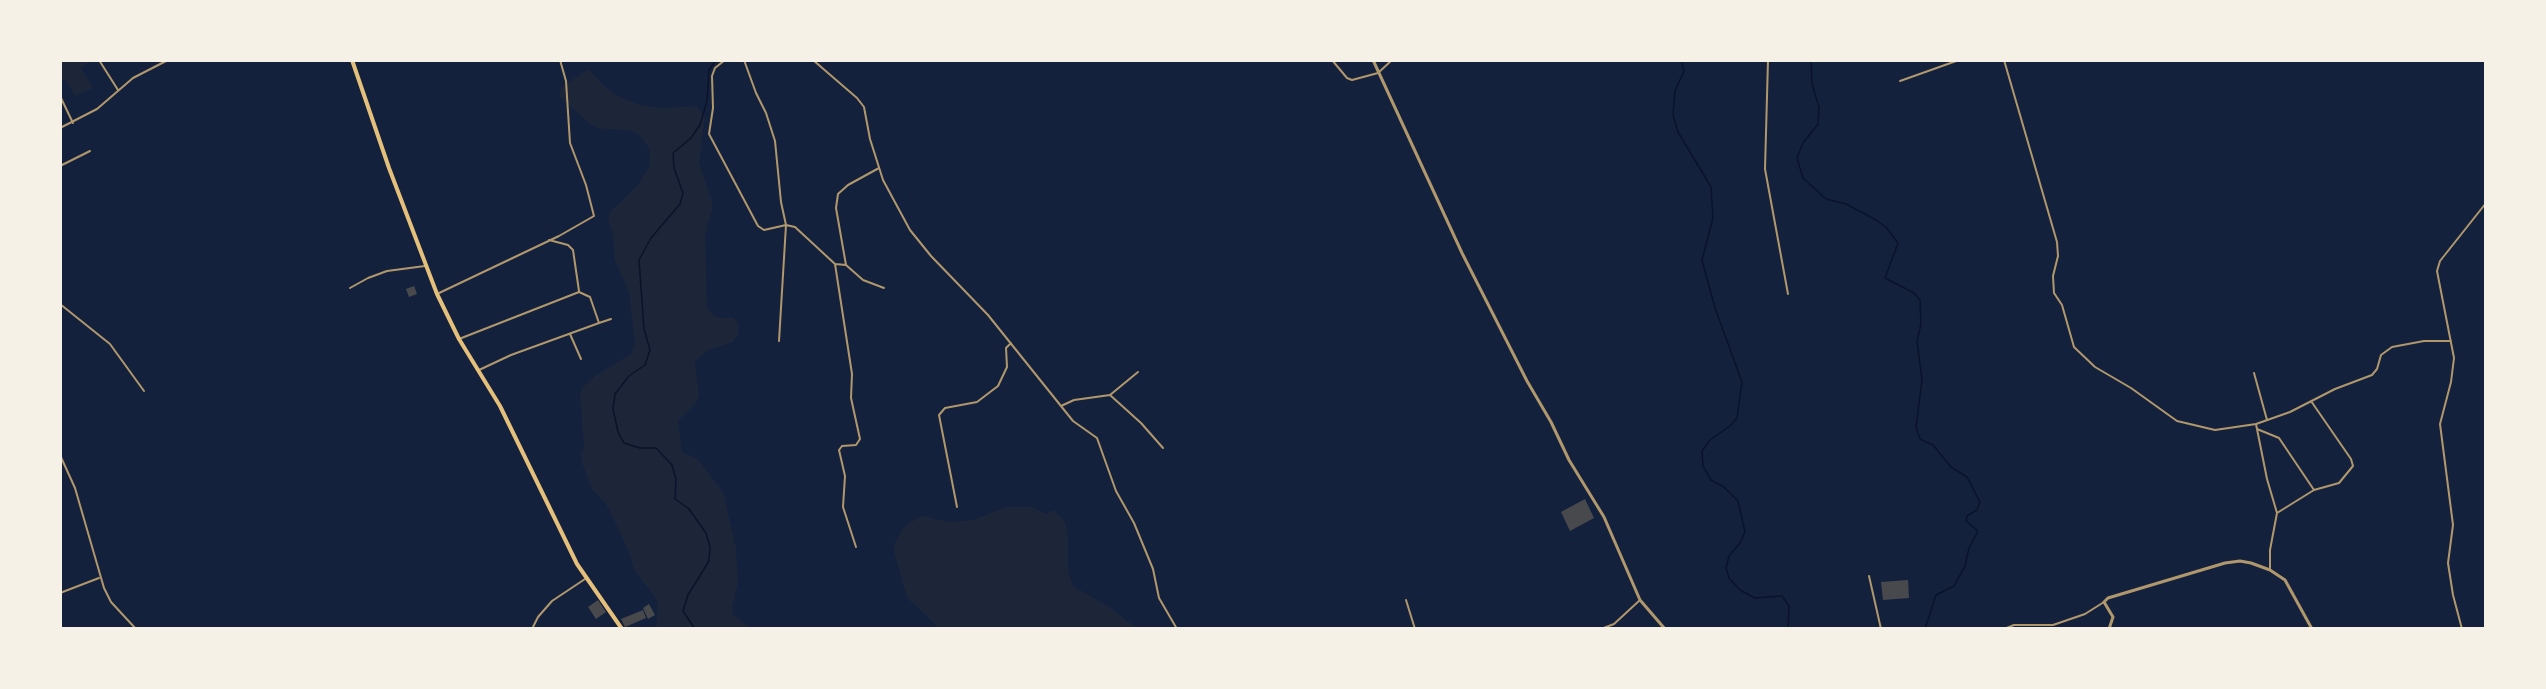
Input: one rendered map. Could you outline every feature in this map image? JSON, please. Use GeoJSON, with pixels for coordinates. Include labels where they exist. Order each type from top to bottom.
{"type":"FeatureCollection","features":[{"type":"Feature","properties":{"kind":"main road"},"geometry":{"type":"LineString","coordinates":[[352,60],[388,168],[436,294],[459,339],[500,406],[585,579],[622,629]]}},
{"type":"Feature","properties":{"kind":"street"},"geometry":{"type":"LineString","coordinates":[[99,60],[118,90]]}},
{"type":"Feature","properties":{"kind":"street"},"geometry":{"type":"LineString","coordinates":[[60,128],[97,109],[133,78],[168,60]]}},
{"type":"Feature","properties":{"kind":"street"},"geometry":{"type":"LineString","coordinates":[[436,294],[592,219],[595,213],[570,143],[566,81],[560,60]]}},
{"type":"Feature","properties":{"kind":"street"},"geometry":{"type":"LineString","coordinates":[[725,60],[715,68],[712,76],[713,108],[710,138],[758,226],[764,230],[786,225],[795,227],[835,264],[846,266],[863,280],[884,288]]}},
{"type":"Feature","properties":{"kind":"street"},"geometry":{"type":"LineString","coordinates":[[744,60],[756,93],[766,112],[775,141],[781,202],[786,225],[779,341]]}},
{"type":"Feature","properties":{"kind":"street"},"geometry":{"type":"LineString","coordinates":[[813,60],[857,98],[864,107],[879,168],[889,195],[910,230],[931,256],[970,294],[1073,421],[1097,438],[1116,491],[1134,523],[1152,569],[1159,598],[1177,629]]}},
{"type":"Feature","properties":{"kind":"street"},"geometry":{"type":"LineString","coordinates":[[1332,60],[1347,78],[1352,80],[1378,72],[1392,60]]}},
{"type":"Feature","properties":{"kind":"street"},"geometry":{"type":"LineString","coordinates":[[1373,60],[1462,253],[1527,381],[1551,422],[1569,460],[1604,517],[1640,600],[1665,629]]}},
{"type":"Feature","properties":{"kind":"street"},"geometry":{"type":"LineString","coordinates":[[1768,60],[1765,169],[1788,294]]}},
{"type":"Feature","properties":{"kind":"street"},"geometry":{"type":"LineString","coordinates":[[1900,81],[1959,60]]}},
{"type":"Feature","properties":{"kind":"street"},"geometry":{"type":"LineString","coordinates":[[2004,60],[2057,242],[2058,256],[2053,276],[2054,293],[2062,305],[2074,347],[2095,368],[2131,388],[2177,421],[2215,430],[2256,424],[2372,375],[2377,369],[2381,355],[2392,347],[2424,341],[2451,340]]}},
{"type":"Feature","properties":{"kind":"street"},"geometry":{"type":"LineString","coordinates":[[60,96],[73,123]]}},
{"type":"Feature","properties":{"kind":"street"},"geometry":{"type":"LineString","coordinates":[[60,166],[90,151]]}},
{"type":"Feature","properties":{"kind":"street"},"geometry":{"type":"LineString","coordinates":[[846,266],[836,208],[838,194],[879,168]]}},
{"type":"Feature","properties":{"kind":"street"},"geometry":{"type":"LineString","coordinates":[[2462,629],[2448,563],[2452,514],[2440,424],[2453,372],[2454,358],[2437,271],[2440,261],[2486,203]]}},
{"type":"Feature","properties":{"kind":"street"},"geometry":{"type":"LineString","coordinates":[[549,240],[568,245],[573,250],[579,292]]}},
{"type":"Feature","properties":{"kind":"street"},"geometry":{"type":"LineString","coordinates":[[835,264],[852,374],[851,398],[860,439],[856,445],[842,446],[839,450],[845,476],[843,507],[856,548]]}},
{"type":"Feature","properties":{"kind":"street"},"geometry":{"type":"LineString","coordinates":[[350,288],[387,271],[425,266]]}},
{"type":"Feature","properties":{"kind":"street"},"geometry":{"type":"LineString","coordinates":[[459,339],[579,292],[590,297],[599,323]]}},
{"type":"Feature","properties":{"kind":"street"},"geometry":{"type":"LineString","coordinates":[[60,304],[110,344],[144,391]]}},
{"type":"Feature","properties":{"kind":"street"},"geometry":{"type":"LineString","coordinates":[[478,370],[511,355],[611,319]]}},
{"type":"Feature","properties":{"kind":"street"},"geometry":{"type":"LineString","coordinates":[[570,334],[581,358]]}},
{"type":"Feature","properties":{"kind":"street"},"geometry":{"type":"LineString","coordinates":[[957,507],[939,414],[945,408],[978,402],[998,386],[1006,367],[1006,348],[1011,344]]}},
{"type":"Feature","properties":{"kind":"street"},"geometry":{"type":"LineString","coordinates":[[1061,406],[1074,400],[1110,395],[1138,372]]}},
{"type":"Feature","properties":{"kind":"street"},"geometry":{"type":"LineString","coordinates":[[2254,373],[2267,420]]}},
{"type":"Feature","properties":{"kind":"street"},"geometry":{"type":"LineString","coordinates":[[1110,395],[1141,423],[1163,448]]}},
{"type":"Feature","properties":{"kind":"street"},"geometry":{"type":"LineString","coordinates":[[2277,513],[2314,490],[2339,483],[2353,464],[2311,401]]}},
{"type":"Feature","properties":{"kind":"street"},"geometry":{"type":"LineString","coordinates":[[2256,424],[2267,479],[2277,513],[2270,550],[2270,570]]}},
{"type":"Feature","properties":{"kind":"street"},"geometry":{"type":"LineString","coordinates":[[2257,429],[2279,438],[2314,490]]}},
{"type":"Feature","properties":{"kind":"street"},"geometry":{"type":"LineString","coordinates":[[60,455],[75,488],[99,578],[111,602],[136,629]]}},
{"type":"Feature","properties":{"kind":"street"},"geometry":{"type":"LineString","coordinates":[[2004,629],[2014,625],[2053,625],[2085,614],[2114,595],[2225,563],[2251,563],[2270,570],[2285,580],[2312,629]]}},
{"type":"Feature","properties":{"kind":"street"},"geometry":{"type":"LineString","coordinates":[[1869,576],[1881,629]]}},
{"type":"Feature","properties":{"kind":"street"},"geometry":{"type":"LineString","coordinates":[[60,593],[99,578]]}},
{"type":"Feature","properties":{"kind":"street"},"geometry":{"type":"LineString","coordinates":[[532,629],[538,617],[552,601],[585,579]]}},
{"type":"Feature","properties":{"kind":"street"},"geometry":{"type":"LineString","coordinates":[[1406,600],[1415,629]]}},
{"type":"Feature","properties":{"kind":"street"},"geometry":{"type":"LineString","coordinates":[[1603,629],[1614,624],[1640,600]]}},
{"type":"Feature","properties":{"kind":"street"},"geometry":{"type":"LineString","coordinates":[[2104,602],[2113,617],[2109,629]]}},
{"type":"Feature","properties":{"kind":"shaded area"},"geometry":{"type":"Polygon","coordinates":[[[60,60],[88,60],[89,62],[81,68],[93,88],[75,96],[65,79],[60,81],[60,60]]]}},
{"type":"Feature","properties":{"kind":"shaded area"},"geometry":{"type":"Polygon","coordinates":[[[588,69],[612,93],[627,100],[644,106],[666,108],[696,106],[705,116],[699,163],[712,201],[705,236],[707,306],[718,318],[734,318],[739,325],[738,335],[733,342],[708,350],[695,361],[699,395],[696,403],[678,421],[682,452],[697,458],[723,492],[736,548],[738,582],[732,607],[733,615],[752,629],[656,629],[658,602],[634,569],[628,550],[608,507],[592,489],[582,463],[581,454],[584,447],[580,396],[582,388],[596,375],[631,354],[635,346],[629,293],[615,260],[613,235],[608,219],[610,212],[637,186],[650,165],[650,150],[640,136],[632,131],[598,128],[590,124],[559,96],[561,88],[588,69]]]}},
{"type":"Feature","properties":{"kind":"shaded area"},"geometry":{"type":"Polygon","coordinates":[[[1007,507],[1032,507],[1046,514],[1054,510],[1065,522],[1068,537],[1068,571],[1073,586],[1106,605],[1138,629],[940,629],[907,598],[894,551],[895,542],[903,528],[924,516],[949,522],[972,520],[1007,507]]]}},
{"type":"Feature","properties":{"kind":"building"},"geometry":{"type":"Polygon","coordinates":[[[414,286],[417,294],[409,297],[406,289],[414,286]]]}},
{"type":"Feature","properties":{"kind":"building"},"geometry":{"type":"Polygon","coordinates":[[[1585,499],[1594,518],[1570,531],[1561,512],[1585,499]]]}},
{"type":"Feature","properties":{"kind":"building"},"geometry":{"type":"Polygon","coordinates":[[[1908,580],[1909,598],[1883,600],[1881,582],[1908,580]]]}},
{"type":"Feature","properties":{"kind":"building"},"geometry":{"type":"Polygon","coordinates":[[[598,600],[606,612],[596,619],[588,607],[598,600]]]}},
{"type":"Feature","properties":{"kind":"building"},"geometry":{"type":"Polygon","coordinates":[[[649,604],[655,615],[648,619],[643,608],[649,604]]]}},
{"type":"Feature","properties":{"kind":"building"},"geometry":{"type":"Polygon","coordinates":[[[643,610],[646,618],[625,627],[621,619],[643,610]]]}},
{"type":"Feature","properties":{"kind":"waterway"},"geometry":{"type":"LineString","coordinates":[[695,629],[683,611],[688,595],[709,561],[710,547],[706,533],[689,509],[675,499],[676,479],[672,465],[656,448],[640,448],[624,443],[618,432],[613,409],[615,394],[629,376],[645,365],[650,350],[644,329],[639,260],[651,238],[680,204],[683,193],[674,168],[673,153],[691,138],[700,125],[707,101],[709,70],[716,60]]}},
{"type":"Feature","properties":{"kind":"waterway"},"geometry":{"type":"LineString","coordinates":[[1681,60],[1684,71],[1675,91],[1673,115],[1678,132],[1711,187],[1713,218],[1702,260],[1715,308],[1742,382],[1737,418],[1710,440],[1702,451],[1703,466],[1711,480],[1724,487],[1738,501],[1745,532],[1740,543],[1729,556],[1726,568],[1729,578],[1740,590],[1755,598],[1782,596],[1789,606],[1788,629]]}},
{"type":"Feature","properties":{"kind":"waterway"},"geometry":{"type":"LineString","coordinates":[[1811,60],[1812,84],[1819,107],[1818,124],[1803,143],[1797,158],[1803,178],[1826,199],[1846,204],[1876,220],[1886,227],[1898,243],[1885,278],[1914,293],[1920,300],[1921,324],[1917,341],[1922,380],[1916,427],[1920,439],[1933,445],[1951,467],[1967,477],[1980,502],[1977,510],[1967,516],[1966,521],[1978,531],[1969,548],[1965,566],[1954,586],[1936,595],[1925,629]]}}]}
